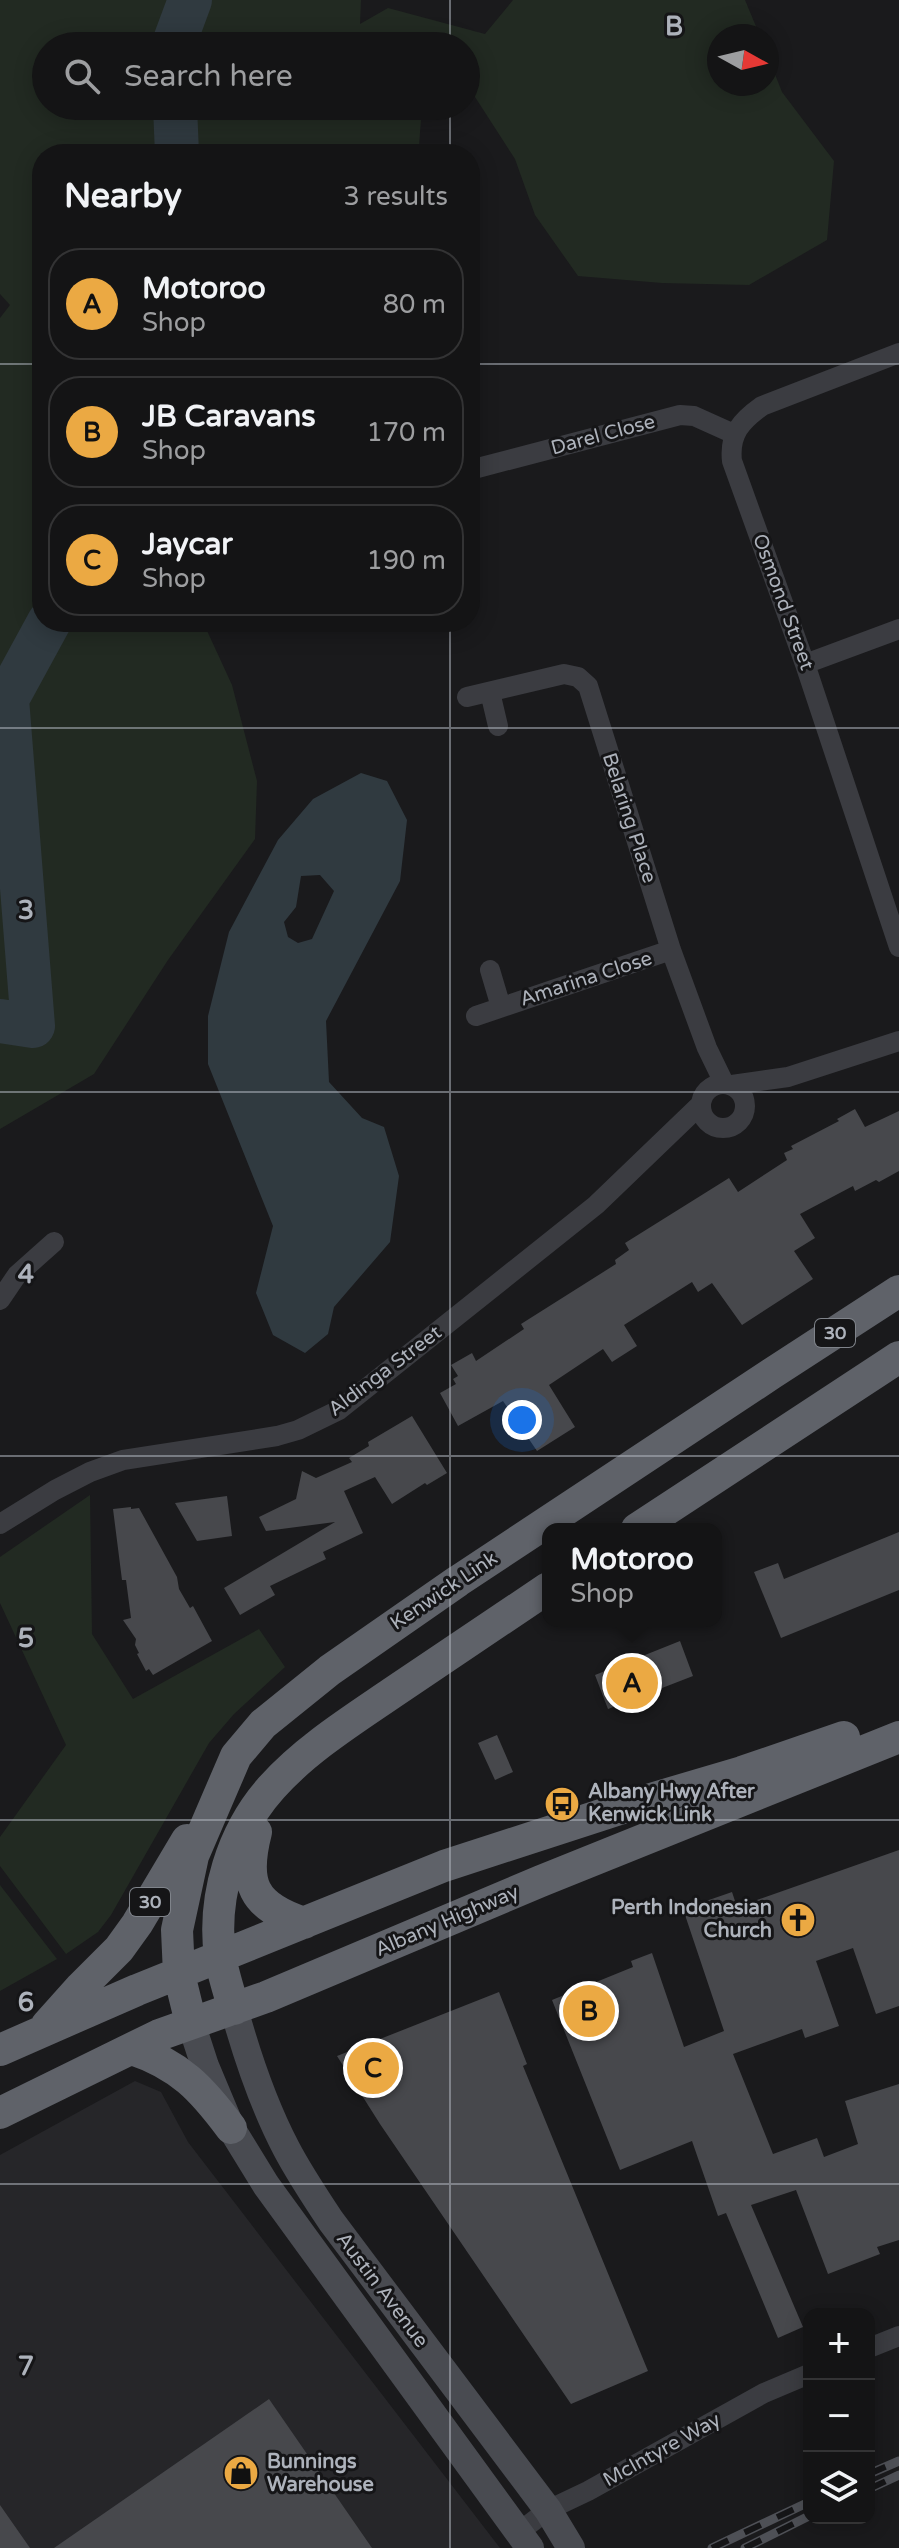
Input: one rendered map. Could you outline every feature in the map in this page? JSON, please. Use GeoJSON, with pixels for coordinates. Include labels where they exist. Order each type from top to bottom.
{"type":"FeatureCollection","features":[{"type":"Feature","properties":{"kind":"highway","name":"Kenwick Link"},"geometry":{"type":"LineString","coordinates":[[548,1523],[899,1291]]}},
{"type":"Feature","properties":{"kind":"highway"},"geometry":{"type":"LineString","coordinates":[[646,1523],[899,1357]]}},
{"type":"Feature","properties":{"kind":"highway","name":"Kenwick Link"},"geometry":{"type":"LineString","coordinates":[[191,2023],[179,1974],[177,1930],[193,1856],[236,1756],[263,1724],[330,1670],[542,1527]]}},
{"type":"Feature","properties":{"kind":"highway"},"geometry":{"type":"LineString","coordinates":[[234,2009],[220,1957],[218,1918],[224,1879],[250,1816],[273,1786],[306,1756],[372,1707],[542,1592]]}},
{"type":"Feature","properties":{"kind":"highway"},"geometry":{"type":"LineString","coordinates":[[220,1957],[444,1866],[751,1769],[899,1715]]}},
{"type":"Feature","properties":{"kind":"highway","name":"Albany Highway"},"geometry":{"type":"LineString","coordinates":[[0,2113],[191,2023],[234,2009],[899,1737]]}},
{"type":"Feature","properties":{"kind":"highway","name":"30"},"geometry":{"type":"LineString","coordinates":[[42,2030],[119,1949],[137,1924],[236,1756]]}},
{"type":"Feature","properties":{"kind":"highway"},"geometry":{"type":"LineString","coordinates":[[273,1786],[256,1831],[249,1871],[257,1893],[269,1907],[304,1923]]}},
{"type":"Feature","properties":{"kind":"highway","name":"30"},"geometry":{"type":"LineString","coordinates":[[0,2050],[220,1957]]}},
{"type":"Feature","properties":{"kind":"highway"},"geometry":{"type":"LineString","coordinates":[[132,2049],[165,2063],[191,2081],[209,2098],[231,2128]]}},
{"type":"Feature","properties":{"kind":"main road","name":"Austin Avenue"},"geometry":{"type":"LineString","coordinates":[[234,2009],[243,2044],[263,2094],[285,2146],[303,2178],[331,2221],[548,2510],[571,2548]]}},
{"type":"Feature","properties":{"kind":"main road","name":"Austin Avenue"},"geometry":{"type":"LineString","coordinates":[[191,2023],[231,2128],[283,2209],[524,2540]]}},
{"type":"Feature","properties":{"kind":"street"},"geometry":{"type":"LineString","coordinates":[[734,434],[743,420],[762,406],[899,353]]}},
{"type":"Feature","properties":{"kind":"street","name":"Darel Close"},"geometry":{"type":"LineString","coordinates":[[480,467],[680,415],[694,416],[734,434]]}},
{"type":"Feature","properties":{"kind":"street","name":"Osmond Street"},"geometry":{"type":"LineString","coordinates":[[734,434],[732,461],[892,903],[899,947]]}},
{"type":"Feature","properties":{"kind":"street"},"geometry":{"type":"LineString","coordinates":[[805,664],[899,629]]}},
{"type":"Feature","properties":{"kind":"street","name":"Belaring Place"},"geometry":{"type":"LineString","coordinates":[[467,697],[564,674],[578,677],[588,686],[671,950],[707,1048],[715,1091]]}},
{"type":"Feature","properties":{"kind":"street"},"geometry":{"type":"LineString","coordinates":[[490,692],[498,726]]}},
{"type":"Feature","properties":{"kind":"street","name":"Amarina Close"},"geometry":{"type":"LineString","coordinates":[[476,1016],[671,950]]}},
{"type":"Feature","properties":{"kind":"street","name":"Amarina Close"},"geometry":{"type":"LineString","coordinates":[[490,970],[501,1007]]}},
{"type":"Feature","properties":{"kind":"street"},"geometry":{"type":"LineString","coordinates":[[715,1091],[788,1077],[899,1041]]}},
{"type":"Feature","properties":{"kind":"street"},"geometry":{"type":"LineString","coordinates":[[745,1104],[788,1077]]}},
{"type":"Feature","properties":{"kind":"street"},"geometry":{"type":"LineString","coordinates":[[672,1132],[711,1125],[726,1128],[736,1124],[743,1115],[745,1104],[741,1093],[715,1091]]}},
{"type":"Feature","properties":{"kind":"street"},"geometry":{"type":"LineString","coordinates":[[711,1125],[715,1091]]}},
{"type":"Feature","properties":{"kind":"street","name":"Aldinga Street"},"geometry":{"type":"LineString","coordinates":[[0,1524],[90,1472],[123,1460],[277,1436],[298,1430],[339,1410],[596,1205],[715,1091]]}},
{"type":"Feature","properties":{"kind":"street"},"geometry":{"type":"LineString","coordinates":[[0,1300],[17,1275],[54,1242]]}},
{"type":"Feature","properties":{"kind":"street"},"geometry":{"type":"LineString","coordinates":[[875,2346],[899,2336]]}},
{"type":"Feature","properties":{"kind":"street","name":"McIntyre Way"},"geometry":{"type":"LineString","coordinates":[[524,2540],[548,2510],[764,2393],[803,2377]]}},
{"type":"Feature","properties":{"kind":"shaded area"},"geometry":{"type":"Polygon","coordinates":[[[0,0],[361,0],[360,24],[388,8],[478,32],[32,32],[32,120],[421,120],[419,144],[32,144],[32,632],[208,632],[232,685],[257,781],[255,839],[168,960],[94,1074],[0,1129],[0,318],[10,305],[0,294],[0,0]]]}},
{"type":"Feature","properties":{"kind":"shaded area"},"geometry":{"type":"Polygon","coordinates":[[[513,0],[745,0],[755,24],[707,24],[707,96],[779,96],[779,84],[834,161],[827,240],[749,285],[662,283],[578,276],[535,215],[515,159],[480,105],[480,33],[485,34],[513,0]]]}},
{"type":"Feature","properties":{"kind":"shaded area"},"geometry":{"type":"Polygon","coordinates":[[[361,773],[387,781],[407,820],[400,881],[326,1021],[329,1082],[362,1118],[384,1127],[399,1176],[390,1242],[334,1307],[328,1334],[305,1353],[273,1335],[256,1293],[273,1226],[208,1064],[208,1016],[229,932],[278,840],[313,799],[361,773]],[[320,875],[301,876],[296,907],[284,922],[288,937],[298,943],[312,939],[334,891],[320,875]]]}},
{"type":"Feature","properties":{"kind":"shaded area"},"geometry":{"type":"Polygon","coordinates":[[[90,1495],[92,1634],[133,1699],[259,1629],[285,1667],[234,1714],[209,1743],[111,1915],[98,1932],[66,1954],[0,1866],[0,1837],[66,1745],[0,1603],[0,1557],[90,1495]]]}},
{"type":"Feature","properties":{"kind":"shaded area"},"geometry":{"type":"Polygon","coordinates":[[[0,1885],[57,1959],[0,1991],[0,1885]]]}},
{"type":"Feature","properties":{"kind":"shaded area"},"geometry":{"type":"Polygon","coordinates":[[[135,2081],[161,2092],[188,2142],[500,2548],[0,2548],[0,2155],[135,2081]]]}},
{"type":"Feature","properties":{"kind":"building"},"geometry":{"type":"Polygon","coordinates":[[[855,1109],[865,1127],[899,1111],[899,1171],[855,1191],[853,1186],[800,1214],[815,1238],[794,1251],[813,1279],[742,1325],[712,1283],[698,1292],[692,1282],[624,1325],[637,1346],[612,1362],[603,1349],[549,1385],[575,1427],[537,1451],[503,1401],[458,1426],[440,1393],[456,1384],[453,1379],[458,1376],[451,1365],[472,1353],[476,1361],[524,1329],[521,1324],[616,1264],[615,1260],[629,1250],[625,1243],[729,1178],[738,1192],[787,1160],[784,1153],[793,1149],[791,1146],[855,1109]]]}},
{"type":"Feature","properties":{"kind":"building"},"geometry":{"type":"Polygon","coordinates":[[[412,1416],[447,1473],[392,1504],[375,1477],[344,1491],[363,1533],[323,1552],[326,1559],[270,1586],[275,1595],[240,1615],[224,1588],[335,1522],[266,1531],[259,1517],[296,1499],[302,1471],[316,1478],[352,1462],[349,1458],[369,1446],[368,1442],[412,1416]]]}},
{"type":"Feature","properties":{"kind":"building"},"geometry":{"type":"Polygon","coordinates":[[[227,1496],[232,1536],[197,1541],[175,1503],[227,1496]]]}},
{"type":"Feature","properties":{"kind":"building"},"geometry":{"type":"Polygon","coordinates":[[[139,1508],[177,1577],[179,1589],[190,1608],[193,1606],[212,1641],[153,1675],[149,1669],[146,1671],[137,1654],[136,1639],[123,1620],[131,1618],[126,1580],[122,1580],[113,1509],[139,1508]]]}},
{"type":"Feature","properties":{"kind":"building"},"geometry":{"type":"Polygon","coordinates":[[[899,1532],[899,1590],[781,1638],[754,1572],[778,1563],[784,1579],[899,1532]]]}},
{"type":"Feature","properties":{"kind":"building"},"geometry":{"type":"Polygon","coordinates":[[[680,1641],[693,1676],[608,1709],[595,1675],[680,1641]]]}},
{"type":"Feature","properties":{"kind":"building"},"geometry":{"type":"Polygon","coordinates":[[[497,1735],[513,1772],[495,1780],[478,1743],[497,1735]]]}},
{"type":"Feature","properties":{"kind":"building"},"geometry":{"type":"Polygon","coordinates":[[[899,1850],[899,2006],[876,2014],[853,1948],[816,1961],[839,2026],[805,2038],[802,2029],[733,2054],[773,2154],[817,2138],[824,2157],[858,2144],[845,2101],[899,2084],[899,2240],[877,2247],[880,2254],[828,2274],[796,2190],[751,2205],[803,2327],[778,2338],[726,2213],[718,2216],[692,2141],[620,2170],[552,2000],[633,1967],[631,1961],[652,1953],[684,2047],[724,2031],[683,1909],[732,1892],[737,1907],[899,1850]]]}},
{"type":"Feature","properties":{"kind":"building"},"geometry":{"type":"Polygon","coordinates":[[[499,1992],[527,2064],[523,2066],[648,2371],[571,2404],[337,2056],[499,1992]]]}},
{"type":"Feature","properties":{"kind":"building","name":"Bunnings Warehouse"},"geometry":{"type":"Polygon","coordinates":[[[269,2399],[372,2548],[54,2548],[269,2399]]]}},
{"type":"Feature","properties":{"kind":"building"},"geometry":{"type":"Polygon","coordinates":[[[0,2505],[30,2548],[0,2548],[0,2505]]]}},
{"type":"Feature","properties":{"kind":"waterway"},"geometry":{"type":"LineString","coordinates":[[178,32],[190,0]]}},
{"type":"Feature","properties":{"kind":"waterway"},"geometry":{"type":"LineString","coordinates":[[176,120],[177,144]]}},
{"type":"Feature","properties":{"kind":"waterway"},"geometry":{"type":"LineString","coordinates":[[0,1021],[33,1026],[7,699],[44,632]]}},
{"type":"Feature","properties":{"kind":"railway"},"geometry":{"type":"LineString","coordinates":[[875,2471],[899,2461]]}},
{"type":"Feature","properties":{"kind":"railway"},"geometry":{"type":"LineString","coordinates":[[875,2486],[899,2475]]}},
{"type":"Feature","properties":{"kind":"railway"},"geometry":{"type":"LineString","coordinates":[[712,2548],[803,2505]]}},
{"type":"Feature","properties":{"kind":"railway"},"geometry":{"type":"LineString","coordinates":[[745,2548],[803,2519]]}},
{"type":"Feature","properties":{"kind":"place","name":"Motoroo"},"geometry":{"type":"Point","coordinates":[632,1683]}},
{"type":"Feature","properties":{"kind":"place","name":"Albany Hwy After Kenwick Link"},"geometry":{"type":"Point","coordinates":[562,1804]}},
{"type":"Feature","properties":{"kind":"place","name":"Perth Indonesian Church"},"geometry":{"type":"Point","coordinates":[798,1920]}},
{"type":"Feature","properties":{"kind":"place","name":"JB Caravans"},"geometry":{"type":"Point","coordinates":[589,2011]}},
{"type":"Feature","properties":{"kind":"place","name":"Jaycar"},"geometry":{"type":"Point","coordinates":[373,2068]}},
{"type":"Feature","properties":{"kind":"place","name":"Bunnings Warehouse"},"geometry":{"type":"Point","coordinates":[241,2473]}}]}
